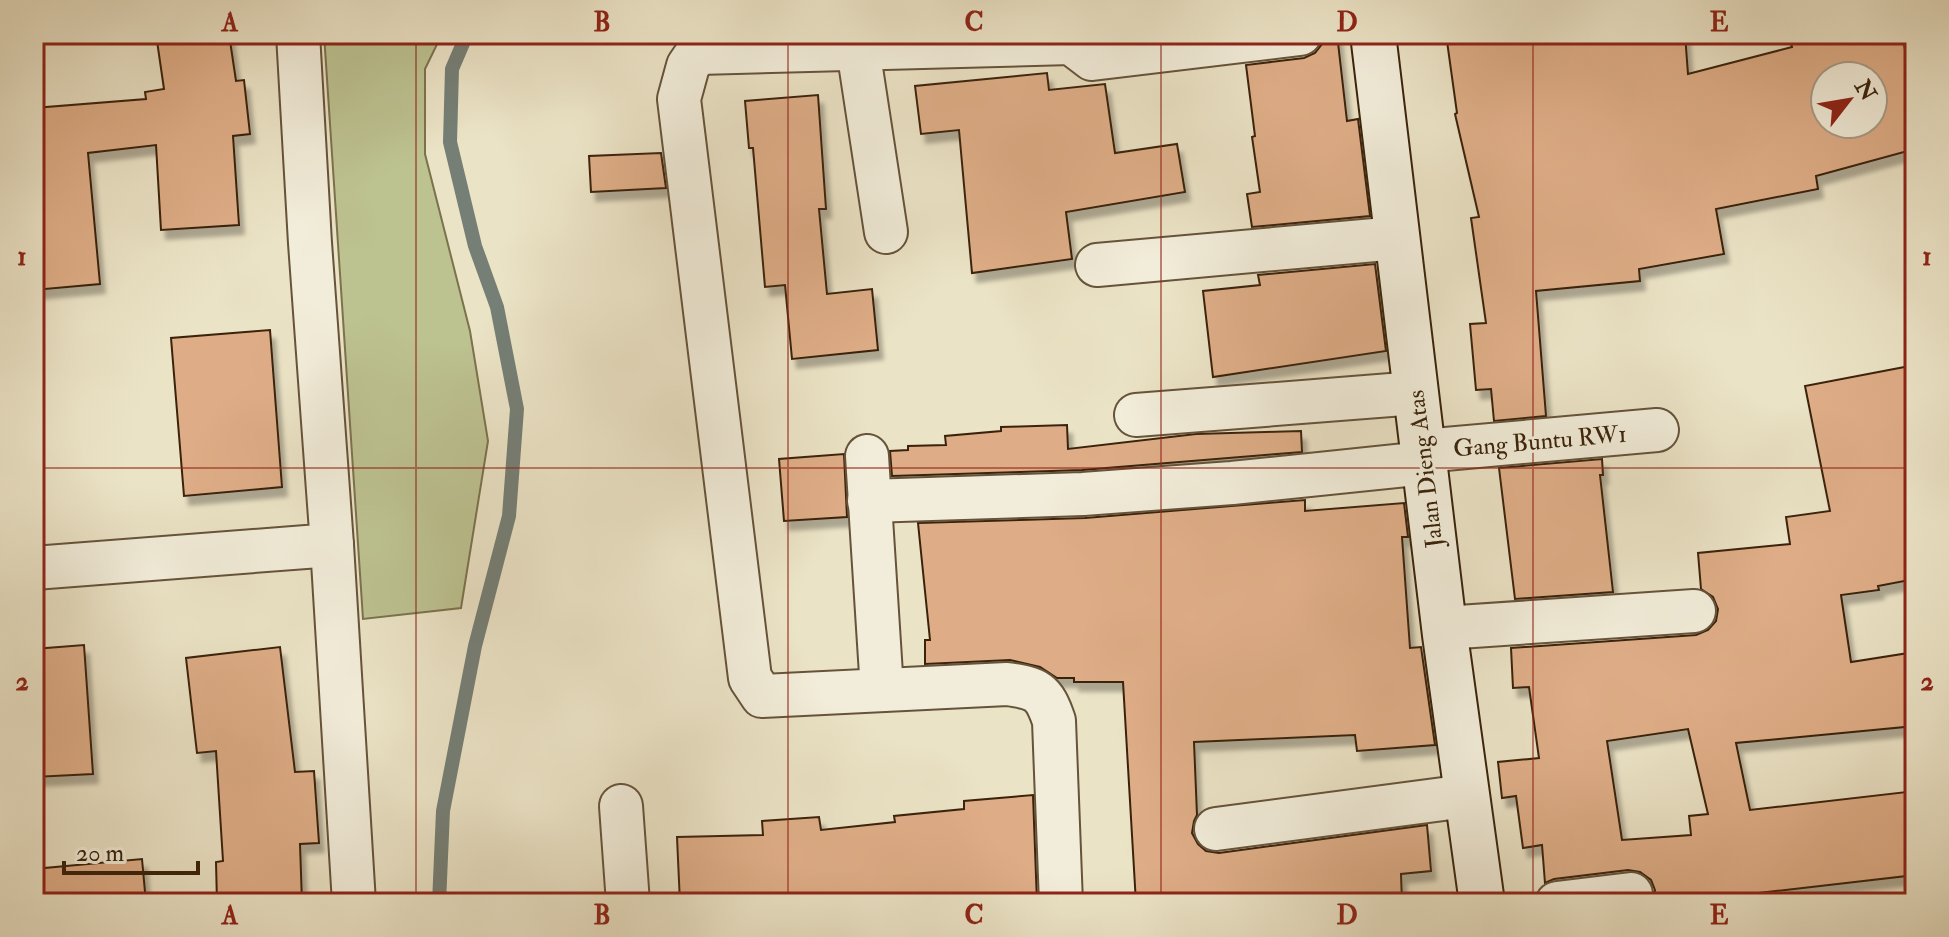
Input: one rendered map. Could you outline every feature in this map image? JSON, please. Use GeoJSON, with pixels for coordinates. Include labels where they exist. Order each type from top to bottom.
{"type":"FeatureCollection","features":[{"type":"Feature","properties":{"kind":"street"},"geometry":{"type":"LineString","coordinates":[[298,34],[354,903]]}},
{"type":"Feature","properties":{"kind":"street"},"geometry":{"type":"LineString","coordinates":[[1061,903],[1054,721],[1046,698],[1030,687],[1007,684],[762,696],[750,678],[679,99],[688,66],[705,43],[858,49],[1071,43],[1092,59],[1300,34]]}},
{"type":"Feature","properties":{"kind":"street","name":"Jalan Dieng Atas"},"geometry":{"type":"LineString","coordinates":[[1373,34],[1444,628],[1482,903]]}},
{"type":"Feature","properties":{"kind":"street"},"geometry":{"type":"LineString","coordinates":[[858,49],[886,232]]}},
{"type":"Feature","properties":{"kind":"street"},"geometry":{"type":"LineString","coordinates":[[1097,265],[1397,238]]}},
{"type":"Feature","properties":{"kind":"street"},"geometry":{"type":"LineString","coordinates":[[1136,415],[1416,393]]}},
{"type":"Feature","properties":{"kind":"street","name":"Gang Buntu RW1"},"geometry":{"type":"LineString","coordinates":[[869,501],[1083,494],[1232,483],[1657,430]]}},
{"type":"Feature","properties":{"kind":"street"},"geometry":{"type":"LineString","coordinates":[[867,456],[882,690]]}},
{"type":"Feature","properties":{"kind":"street"},"geometry":{"type":"LineString","coordinates":[[34,568],[332,545]]}},
{"type":"Feature","properties":{"kind":"street"},"geometry":{"type":"LineString","coordinates":[[1444,628],[1694,611]]}},
{"type":"Feature","properties":{"kind":"street"},"geometry":{"type":"LineString","coordinates":[[1216,829],[1466,796]]}},
{"type":"Feature","properties":{"kind":"street"},"geometry":{"type":"LineString","coordinates":[[621,806],[628,903]]}},
{"type":"Feature","properties":{"kind":"street"},"geometry":{"type":"LineString","coordinates":[[1557,903],[1631,894]]}},
{"type":"Feature","properties":{"kind":"green space"},"geometry":{"type":"Polygon","coordinates":[[[324,34],[442,34],[425,69],[425,154],[470,331],[488,441],[461,608],[363,619],[324,34]]]}},
{"type":"Feature","properties":{"kind":"building"},"geometry":{"type":"Polygon","coordinates":[[[156,34],[229,34],[236,81],[244,80],[250,134],[233,136],[239,225],[161,230],[156,145],[88,153],[100,284],[34,290],[34,108],[146,99],[145,92],[164,89],[156,34]]]}},
{"type":"Feature","properties":{"kind":"building"},"geometry":{"type":"Polygon","coordinates":[[[1324,34],[1337,34],[1347,121],[1358,119],[1370,216],[1252,227],[1247,194],[1260,192],[1246,65],[1304,58],[1315,53],[1322,44],[1324,34]]]}},
{"type":"Feature","properties":{"kind":"building"},"geometry":{"type":"Polygon","coordinates":[[[1446,34],[1685,34],[1688,74],[1792,47],[1789,34],[1902,34],[1915,101],[1915,149],[1816,176],[1818,189],[1716,209],[1724,254],[1639,269],[1640,281],[1536,291],[1546,416],[1494,421],[1491,389],[1476,390],[1470,324],[1486,323],[1471,218],[1479,217],[1455,114],[1446,34]]]}},
{"type":"Feature","properties":{"kind":"building"},"geometry":{"type":"Polygon","coordinates":[[[1047,73],[1049,90],[1105,84],[1115,153],[1177,144],[1185,192],[1066,212],[1072,259],[972,273],[959,130],[921,134],[915,86],[1047,73]]]}},
{"type":"Feature","properties":{"kind":"building"},"geometry":{"type":"Polygon","coordinates":[[[818,95],[826,209],[819,209],[827,294],[872,289],[878,350],[792,359],[785,285],[765,287],[753,148],[749,148],[745,101],[818,95]]]}},
{"type":"Feature","properties":{"kind":"building"},"geometry":{"type":"Polygon","coordinates":[[[661,153],[666,188],[591,192],[589,156],[661,153]]]}},
{"type":"Feature","properties":{"kind":"building"},"geometry":{"type":"Polygon","coordinates":[[[1375,264],[1386,351],[1213,377],[1203,291],[1260,285],[1258,275],[1375,264]]]}},
{"type":"Feature","properties":{"kind":"building"},"geometry":{"type":"Polygon","coordinates":[[[270,330],[282,487],[184,496],[171,338],[270,330]]]}},
{"type":"Feature","properties":{"kind":"building"},"geometry":{"type":"Polygon","coordinates":[[[1915,365],[1915,579],[1878,586],[1879,590],[1841,595],[1851,662],[1915,652],[1915,726],[1736,743],[1750,810],[1915,791],[1915,875],[1698,900],[1697,894],[1653,902],[1655,890],[1651,880],[1640,872],[1628,870],[1554,879],[1545,883],[1542,845],[1523,848],[1516,796],[1502,798],[1498,762],[1539,758],[1529,687],[1513,688],[1511,648],[1696,635],[1708,630],[1716,621],[1718,609],[1713,597],[1701,589],[1698,553],[1790,544],[1786,517],[1830,511],[1805,386],[1915,365]],[[1688,729],[1607,741],[1622,840],[1691,835],[1689,816],[1708,814],[1688,729]]]}},
{"type":"Feature","properties":{"kind":"building"},"geometry":{"type":"Polygon","coordinates":[[[1067,425],[1068,449],[1196,434],[1301,431],[1302,452],[1082,470],[892,476],[890,451],[908,450],[908,446],[946,445],[945,436],[1001,431],[1001,427],[1067,425]]]}},
{"type":"Feature","properties":{"kind":"building"},"geometry":{"type":"Polygon","coordinates":[[[844,454],[847,517],[784,521],[779,459],[844,454]]]}},
{"type":"Feature","properties":{"kind":"building"},"geometry":{"type":"Polygon","coordinates":[[[1602,459],[1603,475],[1600,475],[1613,592],[1515,599],[1499,468],[1602,459]]]}},
{"type":"Feature","properties":{"kind":"building"},"geometry":{"type":"Polygon","coordinates":[[[1305,500],[1305,511],[1404,503],[1408,537],[1402,537],[1410,648],[1421,647],[1435,745],[1357,751],[1355,735],[1194,742],[1197,815],[1192,833],[1206,851],[1219,853],[1427,825],[1431,871],[1401,874],[1402,903],[1136,903],[1123,682],[1074,682],[1074,678],[1057,678],[1040,667],[1010,660],[925,664],[925,640],[930,640],[918,523],[1085,518],[1305,500]]]}},
{"type":"Feature","properties":{"kind":"building"},"geometry":{"type":"Polygon","coordinates":[[[84,645],[93,774],[34,777],[34,649],[84,645]]]}},
{"type":"Feature","properties":{"kind":"building"},"geometry":{"type":"Polygon","coordinates":[[[280,647],[295,772],[314,771],[319,843],[300,844],[302,903],[217,903],[216,862],[223,861],[216,751],[197,753],[186,658],[280,647]]]}},
{"type":"Feature","properties":{"kind":"building"},"geometry":{"type":"Polygon","coordinates":[[[1033,795],[1037,903],[680,903],[677,837],[763,835],[762,821],[819,817],[821,830],[895,822],[894,816],[964,809],[964,801],[1033,795]]]}},
{"type":"Feature","properties":{"kind":"building"},"geometry":{"type":"Polygon","coordinates":[[[142,859],[146,903],[34,903],[34,869],[142,859]]]}},
{"type":"Feature","properties":{"kind":"waterway"},"geometry":{"type":"LineString","coordinates":[[439,903],[443,811],[475,646],[509,516],[517,409],[497,307],[475,246],[450,142],[452,69],[467,34]]}}]}
